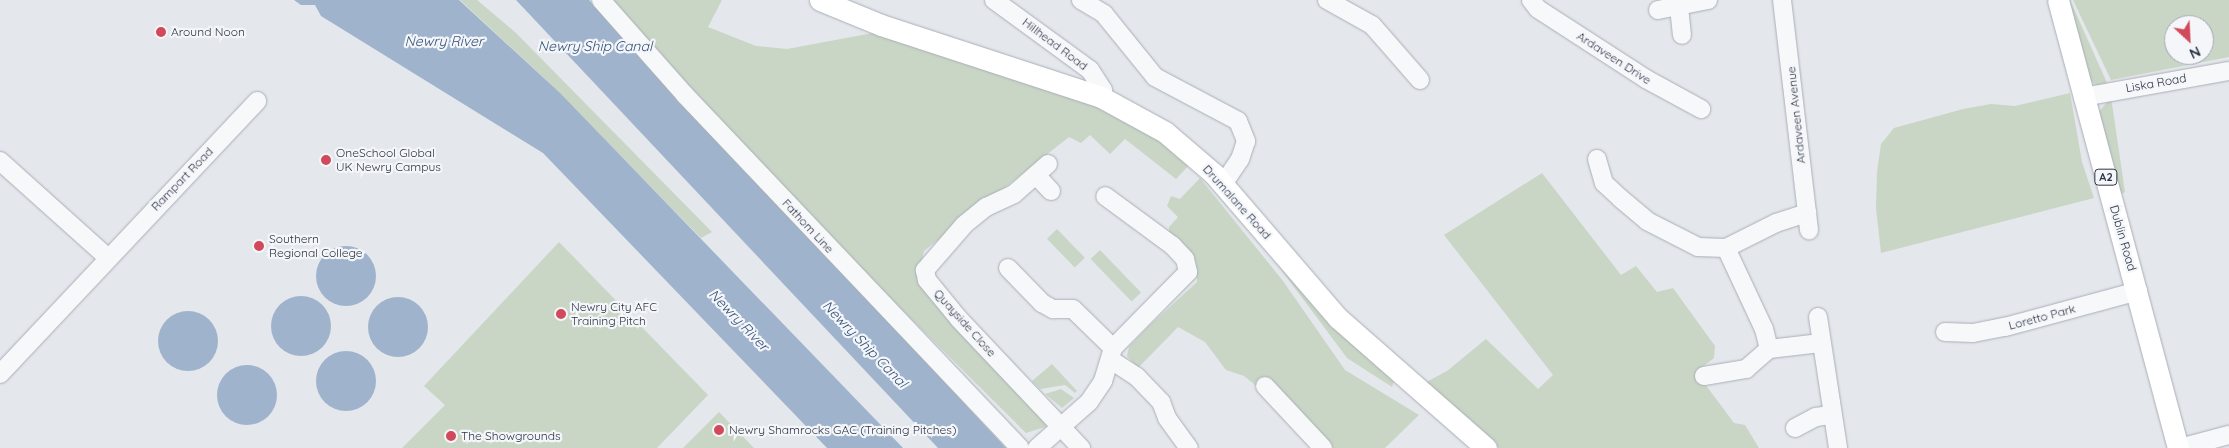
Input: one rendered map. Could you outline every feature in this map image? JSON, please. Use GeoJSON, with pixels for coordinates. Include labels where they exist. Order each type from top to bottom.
{"type":"FeatureCollection","features":[{"type":"Feature","properties":{"kind":"main road","name":"Drumalane Road"},"geometry":{"type":"LineString","coordinates":[[820,0],[881,25],[1101,97],[1165,132],[1223,184],[1338,318],[1486,448]]}},
{"type":"Feature","properties":{"kind":"main road","name":"Dublin Road"},"geometry":{"type":"LineString","coordinates":[[2058,0],[2179,448]]}},
{"type":"Feature","properties":{"kind":"street","name":"Fathom Line"},"geometry":{"type":"LineString","coordinates":[[601,0],[692,102],[1020,448]]}},
{"type":"Feature","properties":{"kind":"street","name":"Hillhead Road"},"geometry":{"type":"LineString","coordinates":[[994,0],[1090,70],[1103,90],[1101,97]]}},
{"type":"Feature","properties":{"kind":"street"},"geometry":{"type":"LineString","coordinates":[[1081,0],[1104,14],[1155,77],[1238,121],[1246,141],[1240,159],[1223,184]]}},
{"type":"Feature","properties":{"kind":"street"},"geometry":{"type":"LineString","coordinates":[[1327,0],[1372,25],[1420,80]]}},
{"type":"Feature","properties":{"kind":"street","name":"Ardaveen Drive"},"geometry":{"type":"LineString","coordinates":[[1531,0],[1538,8],[1646,78],[1701,109]]}},
{"type":"Feature","properties":{"kind":"street"},"geometry":{"type":"LineString","coordinates":[[1658,10],[1708,0]]}},
{"type":"Feature","properties":{"kind":"street","name":"Ardaveen Avenue"},"geometry":{"type":"LineString","coordinates":[[1782,0],[1809,230]]}},
{"type":"Feature","properties":{"kind":"street"},"geometry":{"type":"LineString","coordinates":[[1679,7],[1682,35]]}},
{"type":"Feature","properties":{"kind":"street","name":"Liska Road"},"geometry":{"type":"LineString","coordinates":[[2083,97],[2229,71]]}},
{"type":"Feature","properties":{"kind":"street","name":"Rampart Road"},"geometry":{"type":"LineString","coordinates":[[0,374],[107,257],[257,101]]}},
{"type":"Feature","properties":{"kind":"street"},"geometry":{"type":"LineString","coordinates":[[1597,159],[1604,182],[1648,221],[1698,247],[1726,248],[1776,223],[1807,213]]}},
{"type":"Feature","properties":{"kind":"street"},"geometry":{"type":"LineString","coordinates":[[0,161],[107,257]]}},
{"type":"Feature","properties":{"kind":"street","name":"Quayside Close"},"geometry":{"type":"LineString","coordinates":[[1051,191],[1042,170],[1014,194],[993,203],[964,226],[926,270],[927,280],[958,319],[1063,426],[1082,448]]}},
{"type":"Feature","properties":{"kind":"street"},"geometry":{"type":"LineString","coordinates":[[1037,448],[1089,402],[1103,381],[1112,354],[1188,272],[1185,259],[1173,246],[1105,196]]}},
{"type":"Feature","properties":{"kind":"street"},"geometry":{"type":"LineString","coordinates":[[1726,248],[1764,329],[1769,349]]}},
{"type":"Feature","properties":{"kind":"street"},"geometry":{"type":"LineString","coordinates":[[1008,268],[1042,303],[1053,309],[1072,309],[1112,354],[1161,402],[1167,418],[1189,448]]}},
{"type":"Feature","properties":{"kind":"street","name":"Loretto Park"},"geometry":{"type":"LineString","coordinates":[[1945,332],[1973,333],[2005,327],[2138,291]]}},
{"type":"Feature","properties":{"kind":"street"},"geometry":{"type":"LineString","coordinates":[[1818,317],[1830,415],[1838,448]]}},
{"type":"Feature","properties":{"kind":"street"},"geometry":{"type":"LineString","coordinates":[[1704,376],[1746,369],[1769,349],[1821,343]]}},
{"type":"Feature","properties":{"kind":"street"},"geometry":{"type":"LineString","coordinates":[[1265,386],[1323,448]]}},
{"type":"Feature","properties":{"kind":"street"},"geometry":{"type":"LineString","coordinates":[[1795,428],[1816,417],[1830,415]]}},
{"type":"Feature","properties":{"kind":"street"},"geometry":{"type":"LineString","coordinates":[[2179,448],[2229,435]]}},
{"type":"Feature","properties":{"kind":"green space"},"geometry":{"type":"Polygon","coordinates":[[[460,0],[477,0],[515,32],[712,232],[701,238],[544,78],[460,0]]]}},
{"type":"Feature","properties":{"kind":"green space"},"geometry":{"type":"Polygon","coordinates":[[[601,0],[722,0],[708,27],[756,46],[787,49],[889,30],[1100,107],[1172,146],[1190,164],[1176,179],[1125,139],[1110,154],[1090,135],[1081,143],[1069,137],[924,251],[919,272],[1047,422],[1045,427],[1026,433],[875,283],[601,0]]]}},
{"type":"Feature","properties":{"kind":"green space"},"geometry":{"type":"Polygon","coordinates":[[[2067,0],[2070,0],[2108,85],[2096,85],[2090,80],[2067,0]]]}},
{"type":"Feature","properties":{"kind":"green space"},"geometry":{"type":"Polygon","coordinates":[[[2073,0],[2229,0],[2229,57],[2214,60],[2214,15],[2164,15],[2164,65],[2188,65],[2111,80],[2073,0]]]}},
{"type":"Feature","properties":{"kind":"green space"},"geometry":{"type":"Polygon","coordinates":[[[2070,93],[2082,162],[2094,198],[1881,253],[1876,208],[1877,172],[1881,144],[1894,128],[1963,109],[1991,104],[2015,106],[2070,93]]]}},
{"type":"Feature","properties":{"kind":"green space"},"geometry":{"type":"Polygon","coordinates":[[[2111,97],[2125,192],[2121,194],[2098,113],[2111,97]]]}},
{"type":"Feature","properties":{"kind":"green space"},"geometry":{"type":"Polygon","coordinates":[[[1542,173],[1621,275],[1636,266],[1657,292],[1673,288],[1715,346],[1714,358],[1696,372],[1734,423],[1745,425],[1759,448],[1499,448],[1419,386],[1447,371],[1486,339],[1538,389],[1553,375],[1444,235],[1542,173]]]}},
{"type":"Feature","properties":{"kind":"green space"},"geometry":{"type":"Polygon","coordinates":[[[1200,178],[1283,281],[1345,370],[1419,415],[1385,448],[1333,448],[1270,380],[1259,388],[1244,376],[1226,370],[1205,342],[1178,327],[1138,368],[1127,356],[1129,347],[1197,282],[1196,262],[1169,237],[1169,227],[1178,217],[1167,206],[1171,196],[1180,199],[1200,178]]]}},
{"type":"Feature","properties":{"kind":"green space"},"geometry":{"type":"Polygon","coordinates":[[[1057,229],[1085,258],[1075,267],[1047,239],[1057,229]]]}},
{"type":"Feature","properties":{"kind":"green space"},"geometry":{"type":"Polygon","coordinates":[[[1256,236],[1390,373],[1394,381],[1392,387],[1347,358],[1256,236]]]}},
{"type":"Feature","properties":{"kind":"green space","name":"Newry City AFC Training Pitch"},"geometry":{"type":"Polygon","coordinates":[[[559,242],[708,395],[657,448],[402,448],[445,405],[424,386],[559,242]]]}},
{"type":"Feature","properties":{"kind":"green space"},"geometry":{"type":"Polygon","coordinates":[[[1100,250],[1141,292],[1132,301],[1091,259],[1100,250]]]}},
{"type":"Feature","properties":{"kind":"green space"},"geometry":{"type":"Polygon","coordinates":[[[1052,364],[1077,391],[1075,393],[1065,385],[1040,389],[1032,381],[1052,364]]]}},
{"type":"Feature","properties":{"kind":"green space"},"geometry":{"type":"Polygon","coordinates":[[[1061,389],[1074,398],[1062,408],[1045,394],[1061,389]]]}},
{"type":"Feature","properties":{"kind":"green space","name":"Newry Shamrocks GAC (Training Pitches)"},"geometry":{"type":"Polygon","coordinates":[[[719,412],[754,448],[683,448],[719,412]]]}},
{"type":"Feature","properties":{"kind":"water","name":"Newry River"},"geometry":{"type":"Polygon","coordinates":[[[294,0],[459,0],[560,93],[903,448],[827,448],[543,153],[321,16],[315,5],[301,5],[294,0]]]}},
{"type":"Feature","properties":{"kind":"water","name":"Newry Ship Canal"},"geometry":{"type":"Polygon","coordinates":[[[516,0],[589,0],[1006,448],[938,448],[516,0]]]}},
{"type":"Feature","properties":{"kind":"water"},"geometry":{"type":"Polygon","coordinates":[[[346,246],[362,251],[367,255],[371,260],[376,276],[371,292],[367,297],[362,301],[346,306],[330,301],[325,297],[321,292],[316,276],[321,260],[325,255],[330,251],[346,246]]]}},
{"type":"Feature","properties":{"kind":"water"},"geometry":{"type":"Polygon","coordinates":[[[301,296],[317,301],[322,305],[326,310],[331,326],[326,342],[322,347],[317,351],[301,356],[285,351],[280,347],[276,342],[271,326],[276,310],[280,305],[285,301],[301,296]]]}},
{"type":"Feature","properties":{"kind":"water"},"geometry":{"type":"Polygon","coordinates":[[[398,297],[414,302],[419,306],[423,311],[428,327],[423,343],[419,348],[414,352],[398,357],[382,352],[377,348],[373,343],[368,327],[373,311],[377,306],[382,302],[398,297]]]}},
{"type":"Feature","properties":{"kind":"water"},"geometry":{"type":"Polygon","coordinates":[[[188,311],[204,316],[209,320],[213,325],[218,341],[213,357],[209,362],[204,366],[188,371],[172,366],[167,362],[163,357],[158,341],[163,325],[167,320],[172,316],[188,311]]]}},
{"type":"Feature","properties":{"kind":"water"},"geometry":{"type":"Polygon","coordinates":[[[346,351],[362,356],[367,360],[371,365],[376,381],[371,397],[367,402],[362,406],[346,411],[330,406],[325,402],[321,397],[316,381],[321,365],[325,360],[330,356],[346,351]]]}},
{"type":"Feature","properties":{"kind":"water"},"geometry":{"type":"Polygon","coordinates":[[[247,365],[263,370],[268,374],[272,379],[277,395],[272,411],[268,416],[263,420],[247,425],[231,420],[226,416],[222,411],[217,395],[222,379],[226,374],[231,370],[247,365]]]}},
{"type":"Feature","properties":{"kind":"place","name":"Around Noon"},"geometry":{"type":"Point","coordinates":[161,32]}},
{"type":"Feature","properties":{"kind":"place","name":"OneSchool Global UK Newry Campus"},"geometry":{"type":"Point","coordinates":[326,160]}},
{"type":"Feature","properties":{"kind":"place","name":"Southern Regional College"},"geometry":{"type":"Point","coordinates":[259,246]}},
{"type":"Feature","properties":{"kind":"place","name":"Newry City AFC Training Pitch"},"geometry":{"type":"Point","coordinates":[561,314]}},
{"type":"Feature","properties":{"kind":"place","name":"Newry Shamrocks GAC (Training Pitches)"},"geometry":{"type":"Point","coordinates":[719,430]}},
{"type":"Feature","properties":{"kind":"place","name":"The Showgrounds"},"geometry":{"type":"Point","coordinates":[451,436]}}]}
